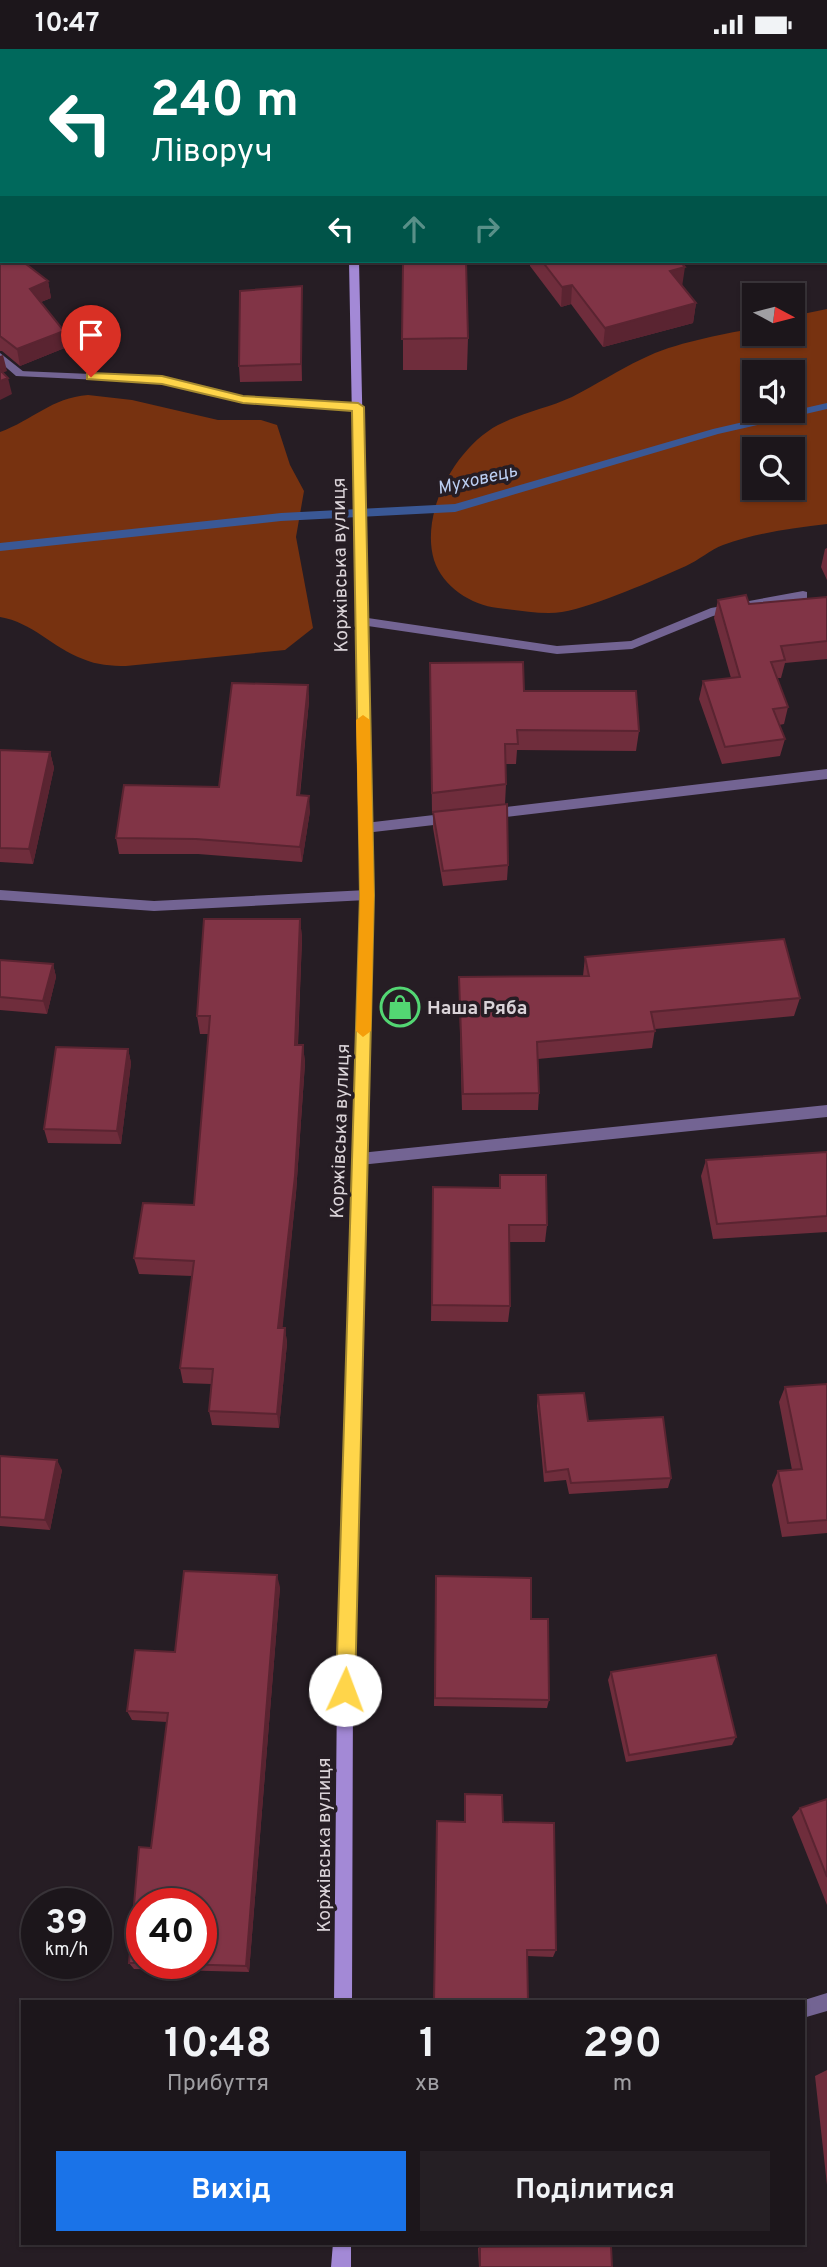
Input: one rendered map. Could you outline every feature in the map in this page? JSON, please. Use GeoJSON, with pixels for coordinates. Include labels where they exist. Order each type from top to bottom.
{"type":"FeatureCollection","features":[{"type":"Feature","properties":{"kind":"street","name":"Коржівська вулиця"},"geometry":{"type":"LineString","coordinates":[[343,2000],[345,1690],[367,895],[354,263]]}},
{"type":"Feature","properties":{"kind":"street"},"geometry":{"type":"LineString","coordinates":[[0,356],[20,373],[162,380],[243,400],[358,407]]}},
{"type":"Feature","properties":{"kind":"street"},"geometry":{"type":"LineString","coordinates":[[361,621],[557,650],[632,645],[711,612],[803,595]]}},
{"type":"Feature","properties":{"kind":"street"},"geometry":{"type":"LineString","coordinates":[[365,828],[827,774]]}},
{"type":"Feature","properties":{"kind":"street"},"geometry":{"type":"LineString","coordinates":[[0,895],[154,906],[367,895]]}},
{"type":"Feature","properties":{"kind":"street"},"geometry":{"type":"LineString","coordinates":[[360,1159],[827,1111]]}},
{"type":"Feature","properties":{"kind":"street"},"geometry":{"type":"LineString","coordinates":[[805,2008],[827,2002]]}},
{"type":"Feature","properties":{"kind":"street"},"geometry":{"type":"LineString","coordinates":[[341,2267],[342,2245]]}},
{"type":"Feature","properties":{"kind":"shaded area"},"geometry":{"type":"Polygon","coordinates":[[[827,309],[827,524],[775,531],[723,545],[686,566],[642,585],[562,612],[539,613],[488,606],[468,599],[451,586],[438,570],[434,560],[432,522],[437,503],[455,465],[482,435],[507,421],[572,397],[655,353],[742,331],[742,347],[805,347],[805,314],[827,309]]]}},
{"type":"Feature","properties":{"kind":"shaded area"},"geometry":{"type":"Polygon","coordinates":[[[88,395],[132,400],[218,420],[261,420],[277,425],[290,465],[304,491],[296,537],[313,628],[285,650],[120,666],[83,659],[22,624],[0,617],[0,432],[63,400],[88,395]]]}},
{"type":"Feature","properties":{"kind":"building"},"geometry":{"type":"Polygon","coordinates":[[[0,263],[25,263],[48,281],[30,289],[64,331],[17,349],[0,336],[0,263]]]}},
{"type":"Feature","properties":{"kind":"building"},"geometry":{"type":"Polygon","coordinates":[[[466,263],[468,338],[402,339],[403,264],[466,263]]]}},
{"type":"Feature","properties":{"kind":"building"},"geometry":{"type":"Polygon","coordinates":[[[544,263],[682,263],[685,267],[670,271],[696,303],[605,328],[572,285],[562,287],[544,263]]]}},
{"type":"Feature","properties":{"kind":"building"},"geometry":{"type":"Polygon","coordinates":[[[302,286],[301,364],[239,366],[240,291],[302,286]]]}},
{"type":"Feature","properties":{"kind":"building"},"geometry":{"type":"Polygon","coordinates":[[[0,370],[8,378],[0,381],[0,370]]]}},
{"type":"Feature","properties":{"kind":"building"},"geometry":{"type":"Polygon","coordinates":[[[746,595],[749,604],[827,597],[827,641],[781,646],[785,660],[771,662],[788,707],[773,709],[785,739],[725,747],[703,681],[740,677],[718,600],[746,595]]]}},
{"type":"Feature","properties":{"kind":"building"},"geometry":{"type":"Polygon","coordinates":[[[523,662],[524,691],[636,691],[639,731],[517,730],[518,744],[505,744],[506,784],[432,793],[430,663],[523,662]]]}},
{"type":"Feature","properties":{"kind":"building"},"geometry":{"type":"Polygon","coordinates":[[[232,683],[308,685],[297,795],[309,796],[300,847],[196,839],[116,838],[124,785],[219,787],[232,683]]]}},
{"type":"Feature","properties":{"kind":"building"},"geometry":{"type":"Polygon","coordinates":[[[0,750],[50,752],[29,849],[0,848],[0,750]]]}},
{"type":"Feature","properties":{"kind":"building"},"geometry":{"type":"Polygon","coordinates":[[[507,804],[508,865],[443,871],[433,812],[507,804]]]}},
{"type":"Feature","properties":{"kind":"building"},"geometry":{"type":"Polygon","coordinates":[[[204,919],[300,919],[295,1045],[303,1045],[295,1176],[278,1328],[285,1328],[277,1414],[209,1411],[213,1369],[180,1368],[194,1261],[134,1258],[143,1203],[194,1205],[210,1016],[197,1016],[204,919]]]}},
{"type":"Feature","properties":{"kind":"building"},"geometry":{"type":"Polygon","coordinates":[[[784,939],[800,998],[651,1012],[655,1031],[537,1042],[539,1093],[463,1094],[459,977],[589,976],[585,957],[784,939]]]}},
{"type":"Feature","properties":{"kind":"building"},"geometry":{"type":"Polygon","coordinates":[[[0,960],[53,964],[43,1001],[0,997],[0,960]]]}},
{"type":"Feature","properties":{"kind":"building"},"geometry":{"type":"Polygon","coordinates":[[[56,1047],[128,1049],[117,1131],[44,1129],[56,1047]]]}},
{"type":"Feature","properties":{"kind":"building"},"geometry":{"type":"Polygon","coordinates":[[[827,1152],[827,1216],[717,1224],[706,1160],[827,1152]]]}},
{"type":"Feature","properties":{"kind":"building"},"geometry":{"type":"Polygon","coordinates":[[[500,1175],[546,1175],[547,1225],[509,1225],[510,1306],[432,1305],[433,1187],[500,1188],[500,1175]]]}},
{"type":"Feature","properties":{"kind":"building"},"geometry":{"type":"Polygon","coordinates":[[[827,1384],[827,1520],[788,1523],[778,1471],[802,1469],[785,1387],[827,1384]]]}},
{"type":"Feature","properties":{"kind":"building"},"geometry":{"type":"Polygon","coordinates":[[[584,1393],[588,1421],[663,1417],[671,1478],[571,1483],[568,1469],[546,1472],[538,1395],[584,1393]]]}},
{"type":"Feature","properties":{"kind":"building"},"geometry":{"type":"Polygon","coordinates":[[[0,1456],[57,1460],[45,1520],[0,1517],[0,1456]]]}},
{"type":"Feature","properties":{"kind":"building"},"geometry":{"type":"Polygon","coordinates":[[[184,1571],[277,1575],[246,1966],[217,1965],[217,1888],[135,1888],[139,1847],[151,1848],[168,1713],[127,1711],[135,1650],[175,1652],[184,1571]]]}},
{"type":"Feature","properties":{"kind":"building"},"geometry":{"type":"Polygon","coordinates":[[[436,1576],[531,1578],[531,1619],[548,1619],[549,1700],[435,1698],[436,1576]]]}},
{"type":"Feature","properties":{"kind":"building"},"geometry":{"type":"Polygon","coordinates":[[[716,1655],[736,1737],[629,1755],[611,1672],[716,1655]]]}},
{"type":"Feature","properties":{"kind":"building"},"geometry":{"type":"Polygon","coordinates":[[[465,1794],[502,1795],[503,1822],[554,1823],[556,1950],[527,1950],[528,2000],[434,2000],[437,1821],[465,1822],[465,1794]]]}},
{"type":"Feature","properties":{"kind":"building"},"geometry":{"type":"Polygon","coordinates":[[[827,1799],[827,1877],[800,1808],[827,1799]]]}},
{"type":"Feature","properties":{"kind":"building"},"geometry":{"type":"Polygon","coordinates":[[[611,2246],[612,2267],[480,2267],[480,2247],[611,2246]]]}},
{"type":"Feature","properties":{"kind":"waterway","name":"Муховець"},"geometry":{"type":"LineString","coordinates":[[0,547],[281,517],[455,508],[717,431],[827,406]]}},
{"type":"Feature","properties":{"kind":"slow traffic"},"geometry":{"type":"LineString","coordinates":[[363,720],[367,895],[363,1031]]}},
{"type":"Feature","properties":{"kind":"place","name":"Наша Ряба"},"geometry":{"type":"Point","coordinates":[400,1007]}},
{"type":"Feature","properties":{"kind":"route"},"geometry":{"type":"LineString","coordinates":[[91,377],[162,380],[243,400],[358,407],[367,895],[345,1690]]}}]}
